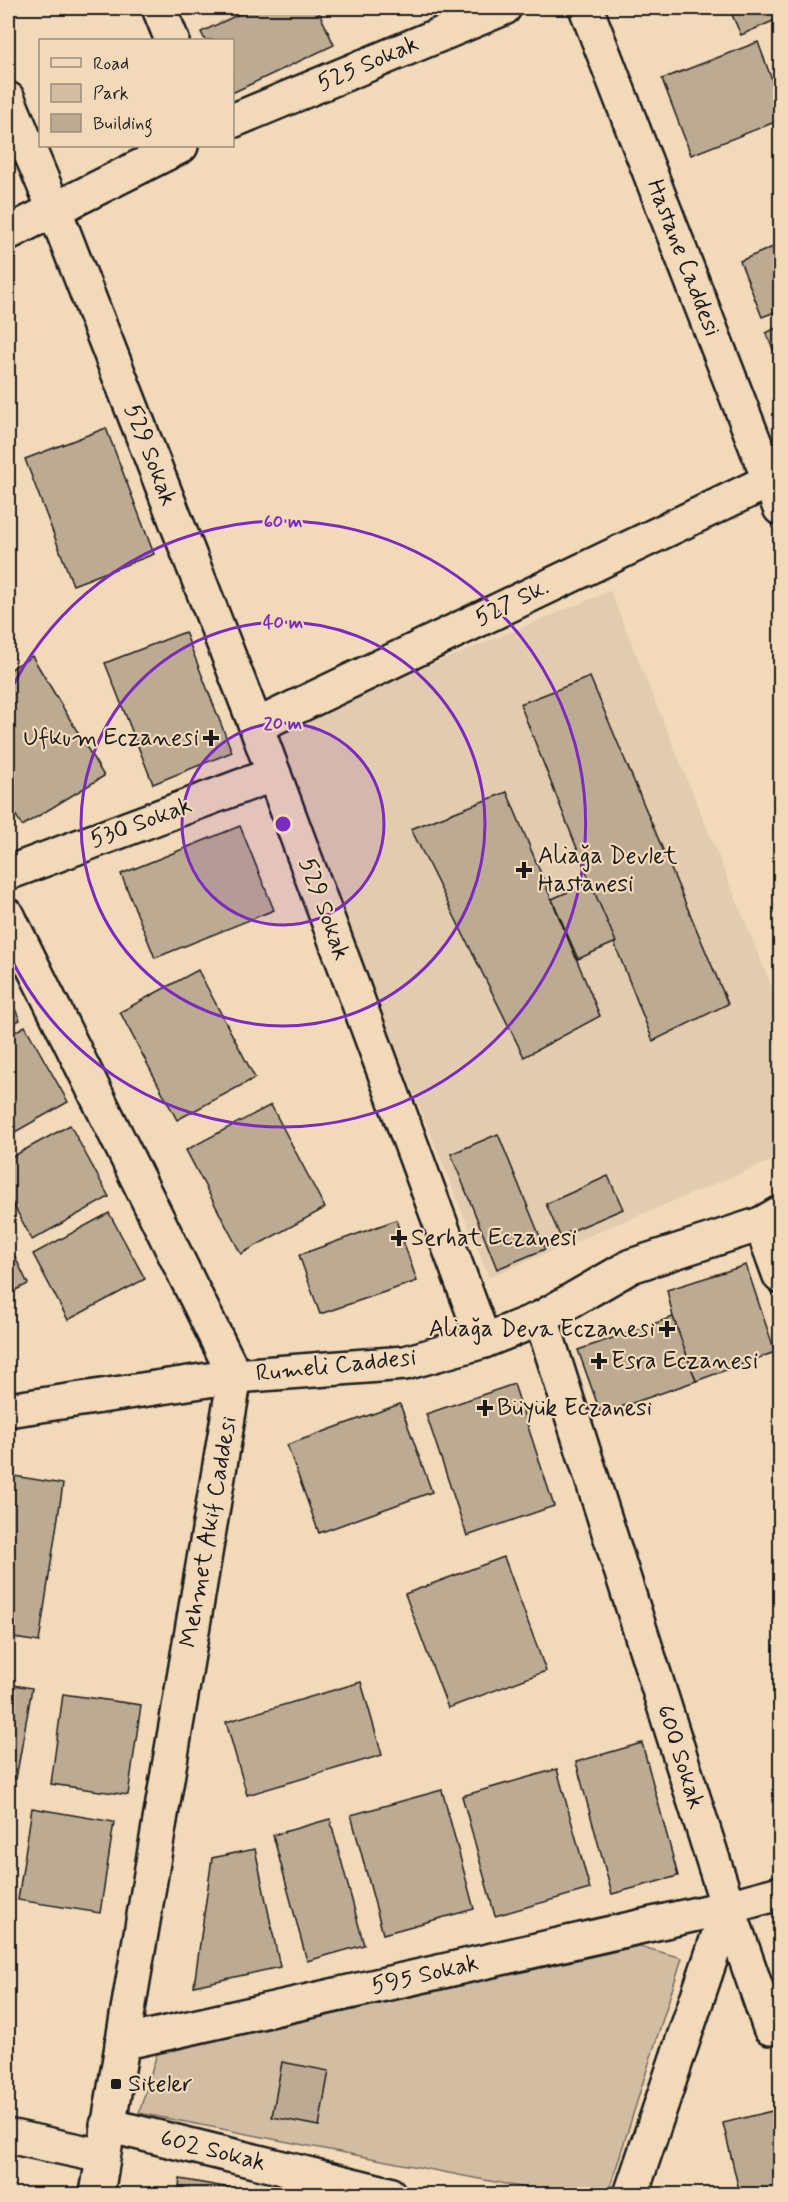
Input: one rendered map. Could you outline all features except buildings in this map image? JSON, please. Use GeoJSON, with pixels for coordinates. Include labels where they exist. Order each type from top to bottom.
{"type":"FeatureCollection","features":[{"type":"Feature","properties":{"kind":"street"},"geometry":{"type":"LineString","coordinates":[[159,8],[172,39]]}},
{"type":"Feature","properties":{"kind":"street","name":"525 Sokak"},"geometry":{"type":"LineString","coordinates":[[234,120],[504,8]]}},
{"type":"Feature","properties":{"kind":"street","name":"Hastane Caddesi"},"geometry":{"type":"LineString","coordinates":[[586,8],[775,494]]}},
{"type":"Feature","properties":{"kind":"street","name":"529 Sokak"},"geometry":{"type":"LineString","coordinates":[[8,99],[55,211],[256,726],[484,1341]]}},
{"type":"Feature","properties":{"kind":"street"},"geometry":{"type":"LineString","coordinates":[[8,233],[179,147]]}},
{"type":"Feature","properties":{"kind":"street","name":"527 Sk."},"geometry":{"type":"LineString","coordinates":[[256,726],[775,494]]}},
{"type":"Feature","properties":{"kind":"street","name":"530 Sokak"},"geometry":{"type":"LineString","coordinates":[[8,873],[274,774]]}},
{"type":"Feature","properties":{"kind":"street"},"geometry":{"type":"LineString","coordinates":[[8,916],[235,1376]]}},
{"type":"Feature","properties":{"kind":"street"},"geometry":{"type":"LineString","coordinates":[[771,1219],[780,1276]]}},
{"type":"Feature","properties":{"kind":"street","name":"Rumeli Caddesi"},"geometry":{"type":"LineString","coordinates":[[8,1410],[235,1376],[405,1363],[484,1341],[541,1318],[631,1266],[771,1219]]}},
{"type":"Feature","properties":{"kind":"street","name":"600 Sokak"},"geometry":{"type":"LineString","coordinates":[[541,1318],[728,1907],[770,2028],[780,2025]]}},
{"type":"Feature","properties":{"kind":"street","name":"Mehmet Akif Caddesi"},"geometry":{"type":"LineString","coordinates":[[97,2194],[104,2141],[235,1376]]}},
{"type":"Feature","properties":{"kind":"street","name":"595 Sokak"},"geometry":{"type":"LineString","coordinates":[[122,2043],[728,1907],[780,1893]]}},
{"type":"Feature","properties":{"kind":"street"},"geometry":{"type":"LineString","coordinates":[[631,2194],[728,1907]]}},
{"type":"Feature","properties":{"kind":"street","name":"602 Sokak"},"geometry":{"type":"LineString","coordinates":[[8,2136],[104,2141],[388,2194]]}},
{"type":"Feature","properties":{"kind":"shaded area","name":"Aliağa Devlet Hastanesi"},"geometry":{"type":"Polygon","coordinates":[[[610,591],[780,1007],[780,1157],[489,1277],[267,733],[610,591]]]}},
{"type":"Feature","properties":{"kind":"green space"},"geometry":{"type":"Polygon","coordinates":[[[639,1946],[682,1958],[608,2194],[557,2194],[139,2113],[157,2054],[639,1946]]]}},
{"type":"Feature","properties":{"kind":"place","name":"Ufkum Eczanesi"},"geometry":{"type":"Point","coordinates":[211,738]}},
{"type":"Feature","properties":{"kind":"place","name":"Aliağa Devlet Hastanesi"},"geometry":{"type":"Point","coordinates":[524,870]}},
{"type":"Feature","properties":{"kind":"place","name":"Serhat Eczanesi"},"geometry":{"type":"Point","coordinates":[399,1238]}},
{"type":"Feature","properties":{"kind":"place","name":"Aliağa Deva Eczanesi"},"geometry":{"type":"Point","coordinates":[667,1329]}},
{"type":"Feature","properties":{"kind":"place","name":"Esra Eczanesi"},"geometry":{"type":"Point","coordinates":[599,1361]}},
{"type":"Feature","properties":{"kind":"place","name":"Büyük Eczanesi"},"geometry":{"type":"Point","coordinates":[485,1408]}},
{"type":"Feature","properties":{"kind":"place","name":"Siteler"},"geometry":{"type":"Point","coordinates":[116,2084]}}]}
